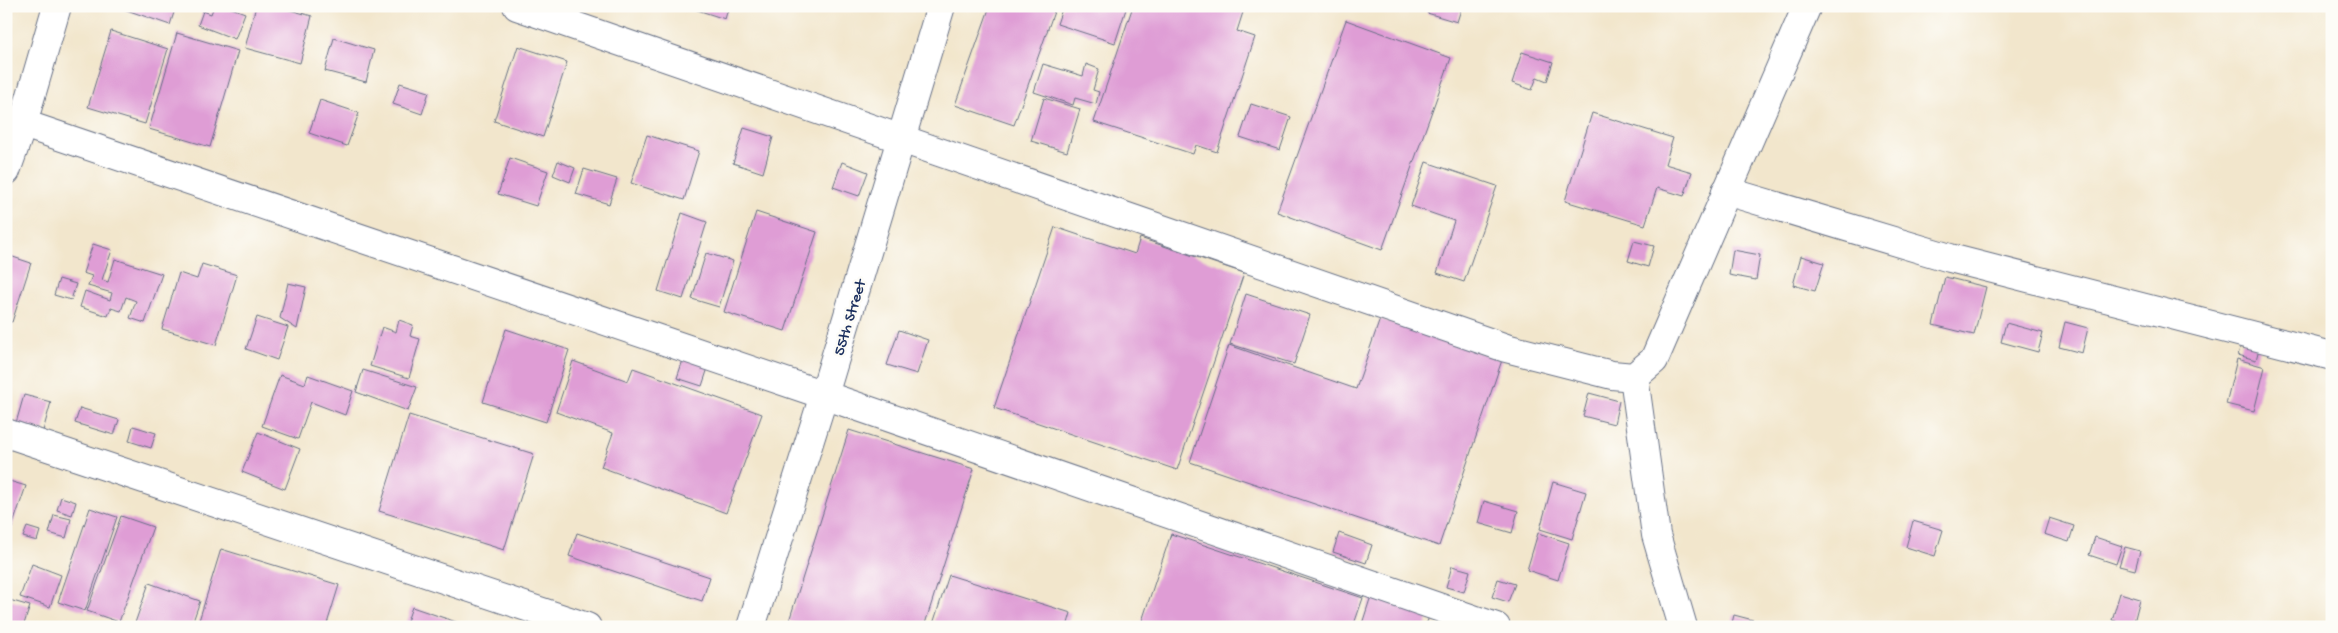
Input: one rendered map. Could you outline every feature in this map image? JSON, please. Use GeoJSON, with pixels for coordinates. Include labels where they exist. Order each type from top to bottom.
{"type":"FeatureCollection","features":[{"type":"Feature","properties":{"kind":"street"},"geometry":{"type":"LineString","coordinates":[[6,171],[15,121],[57,6]]}},
{"type":"Feature","properties":{"kind":"street"},"geometry":{"type":"LineString","coordinates":[[517,6],[1506,348],[1612,375],[1634,377],[1654,360],[1807,6]]}},
{"type":"Feature","properties":{"kind":"street","name":"55th Street"},"geometry":{"type":"LineString","coordinates":[[750,627],[824,395],[941,6]]}},
{"type":"Feature","properties":{"kind":"street"},"geometry":{"type":"LineString","coordinates":[[15,121],[824,395],[1496,627]]}},
{"type":"Feature","properties":{"kind":"street"},"geometry":{"type":"LineString","coordinates":[[1726,190],[1950,258],[2332,356]]}},
{"type":"Feature","properties":{"kind":"street"},"geometry":{"type":"LineString","coordinates":[[1634,377],[1656,535],[1682,627]]}},
{"type":"Feature","properties":{"kind":"street"},"geometry":{"type":"LineString","coordinates":[[6,433],[587,627]]}},
{"type":"Feature","properties":{"kind":"building"},"geometry":{"type":"Polygon","coordinates":[[[115,6],[176,6],[170,25],[115,6]]]}},
{"type":"Feature","properties":{"kind":"building"},"geometry":{"type":"Polygon","coordinates":[[[214,6],[226,6],[245,13],[235,39],[198,25],[203,11],[211,14],[214,6]]]}},
{"type":"Feature","properties":{"kind":"building"},"geometry":{"type":"Polygon","coordinates":[[[256,6],[275,6],[312,16],[300,63],[245,48],[256,6]]]}},
{"type":"Feature","properties":{"kind":"building"},"geometry":{"type":"Polygon","coordinates":[[[685,6],[729,6],[725,19],[685,6]]]}},
{"type":"Feature","properties":{"kind":"building"},"geometry":{"type":"Polygon","coordinates":[[[990,6],[1056,6],[1014,125],[955,105],[990,6]]]}},
{"type":"Feature","properties":{"kind":"building"},"geometry":{"type":"Polygon","coordinates":[[[1063,6],[1127,6],[1115,43],[1057,24],[1063,6]]]}},
{"type":"Feature","properties":{"kind":"building"},"geometry":{"type":"Polygon","coordinates":[[[1133,6],[1245,6],[1237,31],[1255,37],[1217,152],[1196,145],[1193,154],[1094,122],[1133,6]]]}},
{"type":"Feature","properties":{"kind":"building"},"geometry":{"type":"Polygon","coordinates":[[[1429,6],[1462,6],[1457,22],[1427,13],[1429,6]]]}},
{"type":"Feature","properties":{"kind":"building"},"geometry":{"type":"Polygon","coordinates":[[[1346,20],[1451,58],[1382,250],[1277,212],[1346,20]]]}},
{"type":"Feature","properties":{"kind":"building"},"geometry":{"type":"Polygon","coordinates":[[[111,31],[168,49],[145,124],[88,107],[111,31]]]}},
{"type":"Feature","properties":{"kind":"building"},"geometry":{"type":"Polygon","coordinates":[[[177,33],[238,51],[210,147],[149,129],[177,33]]]}},
{"type":"Feature","properties":{"kind":"building"},"geometry":{"type":"Polygon","coordinates":[[[334,38],[374,50],[366,82],[325,71],[334,38]]]}},
{"type":"Feature","properties":{"kind":"building"},"geometry":{"type":"Polygon","coordinates":[[[518,46],[567,62],[543,137],[494,121],[518,46]]]}},
{"type":"Feature","properties":{"kind":"building"},"geometry":{"type":"Polygon","coordinates":[[[1522,52],[1553,62],[1547,81],[1537,77],[1532,90],[1512,83],[1522,52]]]}},
{"type":"Feature","properties":{"kind":"building"},"geometry":{"type":"Polygon","coordinates":[[[1043,64],[1083,76],[1086,64],[1099,69],[1093,90],[1099,92],[1096,104],[1075,98],[1073,105],[1034,92],[1043,64]]]}},
{"type":"Feature","properties":{"kind":"building"},"geometry":{"type":"Polygon","coordinates":[[[400,83],[429,92],[422,114],[393,104],[400,83]]]}},
{"type":"Feature","properties":{"kind":"building"},"geometry":{"type":"Polygon","coordinates":[[[1044,98],[1080,109],[1067,152],[1031,141],[1044,98]]]}},
{"type":"Feature","properties":{"kind":"building"},"geometry":{"type":"Polygon","coordinates":[[[320,100],[359,113],[347,146],[309,133],[320,100]]]}},
{"type":"Feature","properties":{"kind":"building"},"geometry":{"type":"Polygon","coordinates":[[[1251,104],[1291,117],[1280,150],[1240,137],[1251,104]]]}},
{"type":"Feature","properties":{"kind":"building"},"geometry":{"type":"Polygon","coordinates":[[[1592,113],[1673,138],[1665,164],[1692,172],[1684,196],[1657,188],[1645,225],[1565,201],[1592,113]]]}},
{"type":"Feature","properties":{"kind":"building"},"geometry":{"type":"Polygon","coordinates":[[[744,128],[773,137],[763,173],[733,163],[744,128]]]}},
{"type":"Feature","properties":{"kind":"building"},"geometry":{"type":"Polygon","coordinates":[[[647,135],[699,151],[684,200],[631,183],[647,135]]]}},
{"type":"Feature","properties":{"kind":"building"},"geometry":{"type":"Polygon","coordinates":[[[510,158],[548,171],[536,206],[498,194],[510,158]]]}},
{"type":"Feature","properties":{"kind":"building"},"geometry":{"type":"Polygon","coordinates":[[[558,161],[575,168],[570,182],[553,175],[558,161]]]}},
{"type":"Feature","properties":{"kind":"building"},"geometry":{"type":"Polygon","coordinates":[[[842,162],[868,172],[859,196],[833,187],[842,162]]]}},
{"type":"Feature","properties":{"kind":"building"},"geometry":{"type":"Polygon","coordinates":[[[1426,162],[1497,186],[1464,282],[1437,273],[1454,221],[1411,206],[1426,162]]]}},
{"type":"Feature","properties":{"kind":"building"},"geometry":{"type":"Polygon","coordinates":[[[584,169],[617,179],[609,204],[576,194],[584,169]]]}},
{"type":"Feature","properties":{"kind":"building"},"geometry":{"type":"Polygon","coordinates":[[[756,212],[817,232],[785,331],[724,312],[756,212]]]}},
{"type":"Feature","properties":{"kind":"building"},"geometry":{"type":"Polygon","coordinates":[[[682,213],[707,222],[683,299],[658,291],[682,213]]]}},
{"type":"Feature","properties":{"kind":"building"},"geometry":{"type":"Polygon","coordinates":[[[1055,227],[1135,254],[1140,238],[1244,273],[1177,470],[994,408],[1055,227]]]}},
{"type":"Feature","properties":{"kind":"building"},"geometry":{"type":"Polygon","coordinates":[[[1634,241],[1654,246],[1648,267],[1628,261],[1634,241]]]}},
{"type":"Feature","properties":{"kind":"building"},"geometry":{"type":"Polygon","coordinates":[[[93,244],[112,250],[102,280],[108,282],[115,259],[162,274],[145,323],[130,318],[136,301],[126,297],[121,311],[111,308],[108,316],[80,307],[85,291],[110,300],[112,293],[88,286],[92,276],[83,273],[93,244]]]}},
{"type":"Feature","properties":{"kind":"building"},"geometry":{"type":"Polygon","coordinates":[[[1733,250],[1760,255],[1756,280],[1729,275],[1733,250]]]}},
{"type":"Feature","properties":{"kind":"building"},"geometry":{"type":"Polygon","coordinates":[[[706,253],[733,261],[719,307],[692,299],[706,253]]]}},
{"type":"Feature","properties":{"kind":"building"},"geometry":{"type":"Polygon","coordinates":[[[7,255],[31,263],[12,322],[6,321],[7,255]]]}},
{"type":"Feature","properties":{"kind":"building"},"geometry":{"type":"Polygon","coordinates":[[[1801,256],[1824,263],[1815,291],[1793,285],[1801,256]]]}},
{"type":"Feature","properties":{"kind":"building"},"geometry":{"type":"Polygon","coordinates":[[[202,264],[237,275],[216,345],[162,329],[179,273],[197,279],[202,264]]]}},
{"type":"Feature","properties":{"kind":"building"},"geometry":{"type":"Polygon","coordinates":[[[1945,277],[1986,287],[1974,335],[1933,325],[1945,277]]]}},
{"type":"Feature","properties":{"kind":"building"},"geometry":{"type":"Polygon","coordinates":[[[59,279],[76,284],[71,300],[54,295],[59,279]]]}},
{"type":"Feature","properties":{"kind":"building"},"geometry":{"type":"Polygon","coordinates":[[[288,283],[306,287],[297,329],[280,318],[288,283]]]}},
{"type":"Feature","properties":{"kind":"building"},"geometry":{"type":"Polygon","coordinates":[[[1246,294],[1310,315],[1294,364],[1230,344],[1246,294]]]}},
{"type":"Feature","properties":{"kind":"building"},"geometry":{"type":"Polygon","coordinates":[[[257,317],[288,327],[277,360],[246,349],[257,317]]]}},
{"type":"Feature","properties":{"kind":"building"},"geometry":{"type":"Polygon","coordinates":[[[1380,319],[1502,360],[1439,546],[1190,462],[1229,345],[1356,389],[1380,319]]]}},
{"type":"Feature","properties":{"kind":"building"},"geometry":{"type":"Polygon","coordinates":[[[399,320],[413,325],[410,336],[420,339],[409,378],[370,366],[382,327],[396,332],[399,320]]]}},
{"type":"Feature","properties":{"kind":"building"},"geometry":{"type":"Polygon","coordinates":[[[2065,322],[2088,328],[2082,353],[2059,347],[2065,322]]]}},
{"type":"Feature","properties":{"kind":"building"},"geometry":{"type":"Polygon","coordinates":[[[2006,323],[2043,333],[2038,352],[2001,342],[2006,323]]]}},
{"type":"Feature","properties":{"kind":"building"},"geometry":{"type":"Polygon","coordinates":[[[506,329],[569,350],[546,422],[483,402],[506,329]]]}},
{"type":"Feature","properties":{"kind":"building"},"geometry":{"type":"Polygon","coordinates":[[[899,330],[928,340],[917,374],[887,365],[899,330]]]}},
{"type":"Feature","properties":{"kind":"building"},"geometry":{"type":"Polygon","coordinates":[[[2242,341],[2260,345],[2256,360],[2238,355],[2242,341]]]}},
{"type":"Feature","properties":{"kind":"building"},"geometry":{"type":"Polygon","coordinates":[[[684,357],[709,365],[702,386],[677,378],[684,357]]]}},
{"type":"Feature","properties":{"kind":"building"},"geometry":{"type":"Polygon","coordinates":[[[2237,359],[2265,367],[2254,411],[2226,404],[2237,359]]]}},
{"type":"Feature","properties":{"kind":"building"},"geometry":{"type":"Polygon","coordinates":[[[573,361],[628,381],[633,368],[762,414],[726,513],[601,467],[613,433],[556,412],[573,361]]]}},
{"type":"Feature","properties":{"kind":"building"},"geometry":{"type":"Polygon","coordinates":[[[363,370],[417,387],[408,411],[356,392],[363,370]]]}},
{"type":"Feature","properties":{"kind":"building"},"geometry":{"type":"Polygon","coordinates":[[[280,375],[305,384],[308,375],[353,391],[345,415],[311,402],[298,439],[262,426],[280,375]]]}},
{"type":"Feature","properties":{"kind":"building"},"geometry":{"type":"Polygon","coordinates":[[[1589,393],[1619,401],[1614,424],[1583,416],[1589,393]]]}},
{"type":"Feature","properties":{"kind":"building"},"geometry":{"type":"Polygon","coordinates":[[[24,395],[51,402],[43,431],[16,423],[24,395]]]}},
{"type":"Feature","properties":{"kind":"building"},"geometry":{"type":"Polygon","coordinates":[[[80,408],[119,420],[114,435],[75,423],[80,408]]]}},
{"type":"Feature","properties":{"kind":"building"},"geometry":{"type":"Polygon","coordinates":[[[409,415],[534,454],[504,550],[379,511],[409,415]]]}},
{"type":"Feature","properties":{"kind":"building"},"geometry":{"type":"Polygon","coordinates":[[[133,426],[156,433],[151,448],[129,441],[133,426]]]}},
{"type":"Feature","properties":{"kind":"building"},"geometry":{"type":"Polygon","coordinates":[[[849,430],[974,469],[924,627],[806,627],[789,621],[849,430]]]}},
{"type":"Feature","properties":{"kind":"building"},"geometry":{"type":"Polygon","coordinates":[[[258,432],[300,449],[285,489],[242,472],[258,432]]]}},
{"type":"Feature","properties":{"kind":"building"},"geometry":{"type":"Polygon","coordinates":[[[6,480],[26,486],[10,533],[6,531],[6,480]]]}},
{"type":"Feature","properties":{"kind":"building"},"geometry":{"type":"Polygon","coordinates":[[[1553,482],[1586,492],[1572,539],[1540,529],[1553,482]]]}},
{"type":"Feature","properties":{"kind":"building"},"geometry":{"type":"Polygon","coordinates":[[[61,497],[76,502],[72,515],[57,510],[61,497]]]}},
{"type":"Feature","properties":{"kind":"building"},"geometry":{"type":"Polygon","coordinates":[[[1484,501],[1518,511],[1512,533],[1478,523],[1484,501]]]}},
{"type":"Feature","properties":{"kind":"building"},"geometry":{"type":"Polygon","coordinates":[[[90,508],[117,517],[85,611],[58,602],[90,508]]]}},
{"type":"Feature","properties":{"kind":"building"},"geometry":{"type":"Polygon","coordinates":[[[54,515],[71,519],[66,538],[49,533],[54,515]]]}},
{"type":"Feature","properties":{"kind":"building"},"geometry":{"type":"Polygon","coordinates":[[[121,516],[153,527],[119,622],[87,611],[121,516]]]}},
{"type":"Feature","properties":{"kind":"building"},"geometry":{"type":"Polygon","coordinates":[[[2049,518],[2074,526],[2069,542],[2044,534],[2049,518]]]}},
{"type":"Feature","properties":{"kind":"building"},"geometry":{"type":"Polygon","coordinates":[[[1913,521],[1943,530],[1935,556],[1906,547],[1913,521]]]}},
{"type":"Feature","properties":{"kind":"building"},"geometry":{"type":"Polygon","coordinates":[[[27,527],[40,531],[37,541],[23,537],[27,527]]]}},
{"type":"Feature","properties":{"kind":"building"},"geometry":{"type":"Polygon","coordinates":[[[577,533],[710,577],[702,601],[569,556],[577,533]]]}},
{"type":"Feature","properties":{"kind":"building"},"geometry":{"type":"Polygon","coordinates":[[[1339,533],[1372,545],[1366,563],[1333,552],[1339,533]]]}},
{"type":"Feature","properties":{"kind":"building"},"geometry":{"type":"Polygon","coordinates":[[[1538,533],[1569,543],[1558,580],[1527,570],[1538,533]]]}},
{"type":"Feature","properties":{"kind":"building"},"geometry":{"type":"Polygon","coordinates":[[[1171,534],[1363,598],[1353,627],[1140,627],[1171,534]]]}},
{"type":"Feature","properties":{"kind":"building"},"geometry":{"type":"Polygon","coordinates":[[[2095,537],[2122,546],[2116,564],[2089,555],[2095,537]]]}},
{"type":"Feature","properties":{"kind":"building"},"geometry":{"type":"Polygon","coordinates":[[[2125,547],[2140,551],[2135,570],[2119,566],[2125,547]]]}},
{"type":"Feature","properties":{"kind":"building"},"geometry":{"type":"Polygon","coordinates":[[[221,549],[339,585],[326,627],[197,627],[221,549]]]}},
{"type":"Feature","properties":{"kind":"building"},"geometry":{"type":"Polygon","coordinates":[[[32,564],[61,575],[50,607],[20,597],[32,564]]]}},
{"type":"Feature","properties":{"kind":"building"},"geometry":{"type":"Polygon","coordinates":[[[1452,566],[1470,571],[1464,592],[1446,587],[1452,566]]]}},
{"type":"Feature","properties":{"kind":"building"},"geometry":{"type":"Polygon","coordinates":[[[949,575],[1071,613],[1067,627],[932,627],[949,575]]]}},
{"type":"Feature","properties":{"kind":"building"},"geometry":{"type":"Polygon","coordinates":[[[1498,579],[1515,584],[1508,602],[1492,597],[1498,579]]]}},
{"type":"Feature","properties":{"kind":"building"},"geometry":{"type":"Polygon","coordinates":[[[149,583],[200,601],[191,627],[146,627],[135,623],[149,583]]]}},
{"type":"Feature","properties":{"kind":"building"},"geometry":{"type":"Polygon","coordinates":[[[2120,593],[2140,599],[2133,626],[2112,620],[2120,593]]]}},
{"type":"Feature","properties":{"kind":"building"},"geometry":{"type":"Polygon","coordinates":[[[1371,596],[1429,617],[1425,627],[1361,627],[1371,596]]]}},
{"type":"Feature","properties":{"kind":"building"},"geometry":{"type":"Polygon","coordinates":[[[6,599],[30,606],[23,627],[6,627],[6,599]]]}},
{"type":"Feature","properties":{"kind":"building"},"geometry":{"type":"Polygon","coordinates":[[[412,607],[468,626],[468,627],[405,627],[412,607]]]}},
{"type":"Feature","properties":{"kind":"building"},"geometry":{"type":"Polygon","coordinates":[[[1734,615],[1753,620],[1751,627],[1731,627],[1734,615]]]}},
{"type":"Feature","properties":{"kind":"building"},"geometry":{"type":"Polygon","coordinates":[[[122,622],[133,626],[133,627],[120,627],[122,622]]]}}]}
